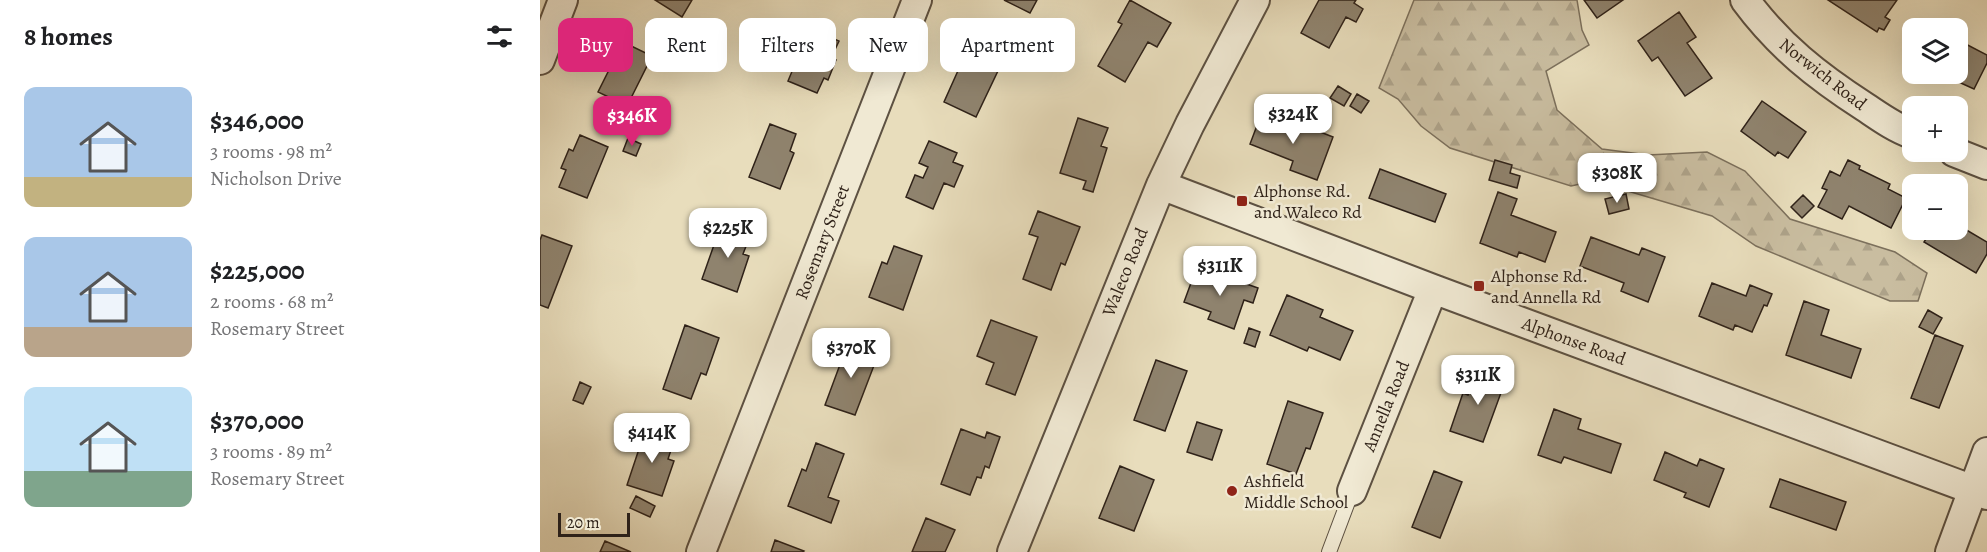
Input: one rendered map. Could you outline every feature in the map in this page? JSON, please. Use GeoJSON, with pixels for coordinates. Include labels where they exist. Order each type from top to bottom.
{"type":"FeatureCollection","features":[{"type":"Feature","properties":{"kind":"street"},"geometry":{"type":"LineString","coordinates":[[540,60],[563,0]]}},
{"type":"Feature","properties":{"kind":"street","name":"Rosemary Street"},"geometry":{"type":"LineString","coordinates":[[700,552],[917,0]]}},
{"type":"Feature","properties":{"kind":"street","name":"Waleco Road"},"geometry":{"type":"LineString","coordinates":[[1012,552],[1161,185],[1255,0]]}},
{"type":"Feature","properties":{"kind":"street","name":"Norwich Road"},"geometry":{"type":"LineString","coordinates":[[1745,0],[1766,28],[1804,63],[1853,99],[1902,130]]}},
{"type":"Feature","properties":{"kind":"street"},"geometry":{"type":"LineString","coordinates":[[1968,158],[1987,165]]}},
{"type":"Feature","properties":{"kind":"street","name":"Alphonse Road"},"geometry":{"type":"LineString","coordinates":[[1161,185],[1433,289],[1980,492]]}},
{"type":"Feature","properties":{"kind":"street","name":"Annella Road"},"geometry":{"type":"LineString","coordinates":[[1352,491],[1433,289]]}},
{"type":"Feature","properties":{"kind":"street"},"geometry":{"type":"LineString","coordinates":[[1950,552],[1980,492],[1987,452]]}},
{"type":"Feature","properties":{"kind":"lane"},"geometry":{"type":"LineString","coordinates":[[1329,552],[1352,491]]}},
{"type":"Feature","properties":{"kind":"green space"},"geometry":{"type":"Polygon","coordinates":[[[1414,0],[1577,0],[1582,30],[1589,45],[1546,71],[1557,110],[1602,149],[1648,155],[1707,152],[1745,171],[1790,219],[1895,252],[1927,273],[1918,301],[1890,301],[1826,275],[1756,246],[1712,216],[1594,181],[1571,186],[1450,148],[1421,126],[1398,99],[1379,88],[1414,0]]]}},
{"type":"Feature","properties":{"kind":"building"},"geometry":{"type":"Polygon","coordinates":[[[655,0],[692,0],[682,17],[655,0]]]}},
{"type":"Feature","properties":{"kind":"building"},"geometry":{"type":"Polygon","coordinates":[[[1004,0],[1037,0],[1030,13],[1004,0]]]}},
{"type":"Feature","properties":{"kind":"building"},"geometry":{"type":"Polygon","coordinates":[[[1130,0],[1171,23],[1157,47],[1148,42],[1125,82],[1098,66],[1122,24],[1118,22],[1130,0]]]}},
{"type":"Feature","properties":{"kind":"building"},"geometry":{"type":"Polygon","coordinates":[[[1319,0],[1356,0],[1354,3],[1363,9],[1356,22],[1346,17],[1329,48],[1301,33],[1319,0]]]}},
{"type":"Feature","properties":{"kind":"building"},"geometry":{"type":"Polygon","coordinates":[[[1584,0],[1623,0],[1597,18],[1584,0]]]}},
{"type":"Feature","properties":{"kind":"building"},"geometry":{"type":"Polygon","coordinates":[[[1828,0],[1897,0],[1885,17],[1890,20],[1884,30],[1879,28],[1877,32],[1828,0]]]}},
{"type":"Feature","properties":{"kind":"building"},"geometry":{"type":"Polygon","coordinates":[[[1679,12],[1696,37],[1687,43],[1712,78],[1685,96],[1658,57],[1652,61],[1638,41],[1679,12]]]}},
{"type":"Feature","properties":{"kind":"building"},"geometry":{"type":"Polygon","coordinates":[[[1968,45],[1987,55],[1987,63],[1974,89],[1963,84],[1968,84],[1968,45]]]}},
{"type":"Feature","properties":{"kind":"building"},"geometry":{"type":"Polygon","coordinates":[[[633,47],[645,53],[645,70],[627,106],[598,92],[608,72],[633,72],[633,47]]]}},
{"type":"Feature","properties":{"kind":"building"},"geometry":{"type":"Polygon","coordinates":[[[792,72],[831,72],[828,80],[824,78],[817,93],[788,81],[792,72]]]}},
{"type":"Feature","properties":{"kind":"building"},"geometry":{"type":"Polygon","coordinates":[[[957,72],[997,72],[976,117],[944,102],[957,72]]]}},
{"type":"Feature","properties":{"kind":"building"},"geometry":{"type":"Polygon","coordinates":[[[1338,86],[1351,94],[1344,106],[1330,98],[1338,86]]]}},
{"type":"Feature","properties":{"kind":"building"},"geometry":{"type":"Polygon","coordinates":[[[1357,94],[1369,101],[1361,113],[1350,106],[1357,94]]]}},
{"type":"Feature","properties":{"kind":"building"},"geometry":{"type":"Polygon","coordinates":[[[1762,101],[1806,132],[1788,158],[1778,152],[1775,156],[1741,131],[1762,101]]]}},
{"type":"Feature","properties":{"kind":"building"},"geometry":{"type":"Polygon","coordinates":[[[1261,115],[1308,132],[1310,128],[1333,137],[1317,180],[1290,170],[1293,161],[1250,144],[1261,115]]]}},
{"type":"Feature","properties":{"kind":"building"},"geometry":{"type":"Polygon","coordinates":[[[1078,118],[1108,128],[1101,146],[1107,148],[1093,192],[1083,189],[1086,181],[1060,173],[1078,118]]]}},
{"type":"Feature","properties":{"kind":"building"},"geometry":{"type":"Polygon","coordinates":[[[770,124],[796,134],[790,151],[794,153],[780,189],[749,177],[770,124]]]}},
{"type":"Feature","properties":{"kind":"building"},"geometry":{"type":"Polygon","coordinates":[[[580,135],[608,147],[587,198],[559,187],[566,170],[561,168],[569,149],[573,151],[580,135]]]}},
{"type":"Feature","properties":{"kind":"building"},"geometry":{"type":"Polygon","coordinates":[[[628,138],[641,144],[636,156],[623,151],[628,138]]]}},
{"type":"Feature","properties":{"kind":"building"},"geometry":{"type":"Polygon","coordinates":[[[929,141],[957,153],[953,162],[963,166],[954,187],[944,183],[933,209],[906,197],[915,175],[923,178],[928,167],[919,163],[929,141]]]}},
{"type":"Feature","properties":{"kind":"building"},"geometry":{"type":"Polygon","coordinates":[[[1495,160],[1512,165],[1510,173],[1520,176],[1517,188],[1489,180],[1495,160]]]}},
{"type":"Feature","properties":{"kind":"building"},"geometry":{"type":"Polygon","coordinates":[[[1848,160],[1860,166],[1859,169],[1890,184],[1888,189],[1902,196],[1902,206],[1891,228],[1849,206],[1842,219],[1818,207],[1827,190],[1822,188],[1830,171],[1840,176],[1848,160]]]}},
{"type":"Feature","properties":{"kind":"building"},"geometry":{"type":"Polygon","coordinates":[[[1380,169],[1446,194],[1435,222],[1369,198],[1380,169]]]}},
{"type":"Feature","properties":{"kind":"building"},"geometry":{"type":"Polygon","coordinates":[[[1498,192],[1517,199],[1511,215],[1556,232],[1545,262],[1519,252],[1517,257],[1480,243],[1498,192]]]}},
{"type":"Feature","properties":{"kind":"building"},"geometry":{"type":"Polygon","coordinates":[[[1626,194],[1629,209],[1609,214],[1605,199],[1626,194]]]}},
{"type":"Feature","properties":{"kind":"building"},"geometry":{"type":"Polygon","coordinates":[[[1803,195],[1814,206],[1802,218],[1791,207],[1803,195]]]}},
{"type":"Feature","properties":{"kind":"building"},"geometry":{"type":"Polygon","coordinates":[[[1038,211],[1080,227],[1065,265],[1061,263],[1051,290],[1023,279],[1038,237],[1029,234],[1038,211]]]}},
{"type":"Feature","properties":{"kind":"building"},"geometry":{"type":"Polygon","coordinates":[[[721,225],[750,236],[743,254],[749,256],[737,292],[702,279],[721,225]]]}},
{"type":"Feature","properties":{"kind":"building"},"geometry":{"type":"Polygon","coordinates":[[[1968,231],[1987,242],[1987,254],[1976,273],[1924,242],[1925,240],[1968,240],[1968,231]]]}},
{"type":"Feature","properties":{"kind":"building"},"geometry":{"type":"Polygon","coordinates":[[[542,235],[572,246],[548,308],[540,305],[540,240],[542,235]]]}},
{"type":"Feature","properties":{"kind":"building"},"geometry":{"type":"Polygon","coordinates":[[[1591,237],[1639,255],[1642,248],[1665,257],[1648,302],[1621,291],[1624,283],[1580,266],[1591,237]]]}},
{"type":"Feature","properties":{"kind":"building"},"geometry":{"type":"Polygon","coordinates":[[[894,246],[922,256],[903,310],[869,297],[882,262],[887,264],[894,246]]]}},
{"type":"Feature","properties":{"kind":"building"},"geometry":{"type":"Polygon","coordinates":[[[1195,272],[1212,279],[1215,273],[1258,288],[1253,303],[1244,300],[1234,329],[1208,319],[1211,312],[1184,302],[1195,272]]]}},
{"type":"Feature","properties":{"kind":"building"},"geometry":{"type":"Polygon","coordinates":[[[1712,283],[1746,296],[1750,285],[1772,294],[1767,306],[1764,305],[1752,332],[1735,325],[1733,330],[1699,316],[1712,283]]]}},
{"type":"Feature","properties":{"kind":"building"},"geometry":{"type":"Polygon","coordinates":[[[1287,295],[1323,310],[1320,317],[1353,331],[1340,360],[1309,347],[1307,351],[1270,335],[1287,295]]]}},
{"type":"Feature","properties":{"kind":"building"},"geometry":{"type":"Polygon","coordinates":[[[1804,301],[1829,310],[1821,335],[1861,349],[1851,378],[1786,355],[1804,301]]]}},
{"type":"Feature","properties":{"kind":"building"},"geometry":{"type":"Polygon","coordinates":[[[1928,310],[1942,318],[1933,334],[1919,327],[1928,310]]]}},
{"type":"Feature","properties":{"kind":"building"},"geometry":{"type":"Polygon","coordinates":[[[991,320],[1037,337],[1015,395],[986,384],[994,363],[977,356],[991,320]]]}},
{"type":"Feature","properties":{"kind":"building"},"geometry":{"type":"Polygon","coordinates":[[[685,325],[719,338],[706,375],[701,373],[691,399],[663,389],[685,325]]]}},
{"type":"Feature","properties":{"kind":"building"},"geometry":{"type":"Polygon","coordinates":[[[1249,328],[1260,332],[1255,347],[1244,343],[1249,328]]]}},
{"type":"Feature","properties":{"kind":"building"},"geometry":{"type":"Polygon","coordinates":[[[1935,335],[1963,346],[1939,408],[1911,398],[1935,335]]]}},
{"type":"Feature","properties":{"kind":"building"},"geometry":{"type":"Polygon","coordinates":[[[848,343],[878,355],[855,415],[825,405],[848,343]]]}},
{"type":"Feature","properties":{"kind":"building"},"geometry":{"type":"Polygon","coordinates":[[[1156,360],[1187,371],[1165,431],[1134,420],[1156,360]]]}},
{"type":"Feature","properties":{"kind":"building"},"geometry":{"type":"Polygon","coordinates":[[[1478,369],[1506,379],[1483,442],[1450,431],[1463,393],[1468,395],[1478,369]]]}},
{"type":"Feature","properties":{"kind":"building"},"geometry":{"type":"Polygon","coordinates":[[[580,382],[591,387],[583,404],[573,400],[580,382]]]}},
{"type":"Feature","properties":{"kind":"building"},"geometry":{"type":"Polygon","coordinates":[[[1288,401],[1323,413],[1310,449],[1306,448],[1296,474],[1267,464],[1288,401]]]}},
{"type":"Feature","properties":{"kind":"building"},"geometry":{"type":"Polygon","coordinates":[[[1554,409],[1581,419],[1578,429],[1621,444],[1611,473],[1564,457],[1561,463],[1538,455],[1554,409]]]}},
{"type":"Feature","properties":{"kind":"building"},"geometry":{"type":"Polygon","coordinates":[[[1197,422],[1222,430],[1212,460],[1187,452],[1197,422]]]}},
{"type":"Feature","properties":{"kind":"building"},"geometry":{"type":"Polygon","coordinates":[[[961,429],[985,438],[987,432],[1000,437],[989,468],[985,466],[981,478],[977,477],[970,495],[941,484],[961,429]]]}},
{"type":"Feature","properties":{"kind":"building"},"geometry":{"type":"Polygon","coordinates":[[[645,431],[674,441],[668,459],[674,461],[662,496],[627,485],[645,431]]]}},
{"type":"Feature","properties":{"kind":"building"},"geometry":{"type":"Polygon","coordinates":[[[816,443],[844,454],[828,497],[839,501],[831,523],[788,506],[802,469],[806,471],[816,443]]]}},
{"type":"Feature","properties":{"kind":"building"},"geometry":{"type":"Polygon","coordinates":[[[1665,452],[1697,466],[1700,459],[1724,469],[1709,507],[1684,497],[1686,493],[1654,480],[1665,452]]]}},
{"type":"Feature","properties":{"kind":"building"},"geometry":{"type":"Polygon","coordinates":[[[1120,466],[1154,480],[1134,531],[1099,518],[1120,466]]]}},
{"type":"Feature","properties":{"kind":"building"},"geometry":{"type":"Polygon","coordinates":[[[1434,471],[1462,482],[1440,538],[1412,527],[1434,471]]]}},
{"type":"Feature","properties":{"kind":"building"},"geometry":{"type":"Polygon","coordinates":[[[1780,479],[1846,502],[1836,530],[1770,507],[1780,479]]]}},
{"type":"Feature","properties":{"kind":"building"},"geometry":{"type":"Polygon","coordinates":[[[636,496],[655,506],[650,517],[630,508],[636,496]]]}},
{"type":"Feature","properties":{"kind":"building"},"geometry":{"type":"Polygon","coordinates":[[[926,518],[955,530],[945,552],[912,552],[926,518]]]}},
{"type":"Feature","properties":{"kind":"building"},"geometry":{"type":"Polygon","coordinates":[[[775,540],[804,551],[771,552],[775,540]]]}},
{"type":"Feature","properties":{"kind":"building"},"geometry":{"type":"Polygon","coordinates":[[[605,541],[631,552],[600,552],[605,541]]]}},
{"type":"Feature","properties":{"kind":"place","name":"Alphonse Rd. and Waleco Rd"},"geometry":{"type":"Point","coordinates":[1242,201]}},
{"type":"Feature","properties":{"kind":"place","name":"Alphonse Rd. and Annella Rd"},"geometry":{"type":"Point","coordinates":[1479,286]}},
{"type":"Feature","properties":{"kind":"place","name":"Ashfield Middle School"},"geometry":{"type":"Point","coordinates":[1232,491]}}]}
